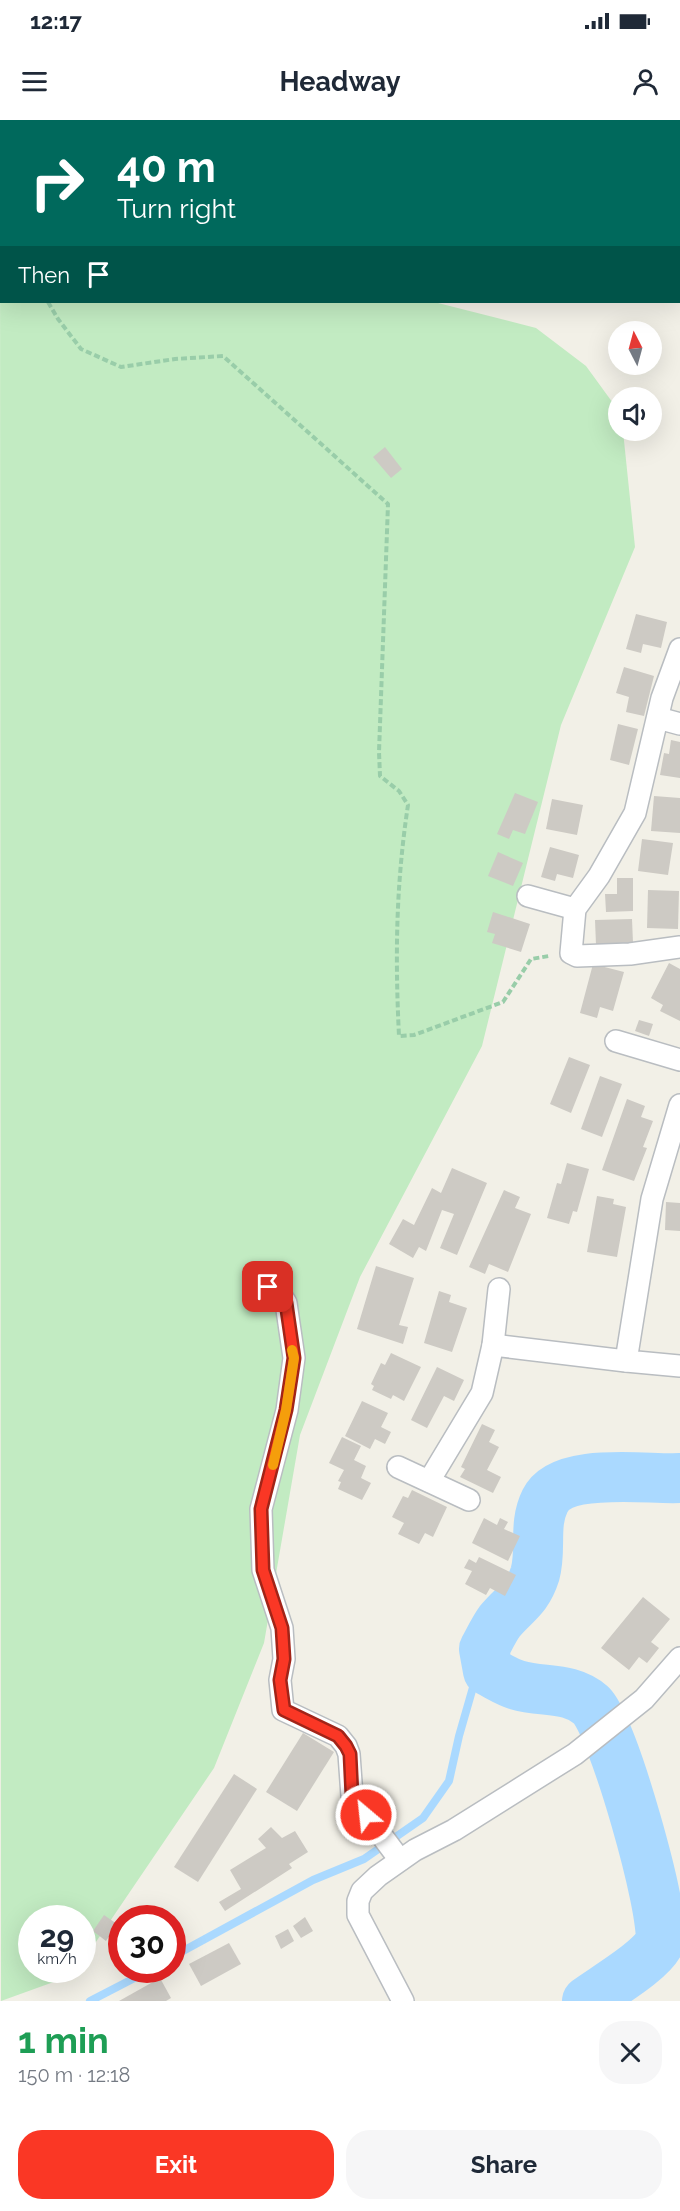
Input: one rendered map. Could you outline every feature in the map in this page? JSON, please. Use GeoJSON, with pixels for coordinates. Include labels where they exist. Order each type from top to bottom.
{"type":"FeatureCollection","features":[{"type":"Feature","properties":{"kind":"street"},"geometry":{"type":"LineString","coordinates":[[680,649],[662,699],[635,813],[599,876],[575,909],[571,953],[577,956],[630,954],[680,946]]}},
{"type":"Feature","properties":{"kind":"street"},"geometry":{"type":"LineString","coordinates":[[658,718],[680,724]]}},
{"type":"Feature","properties":{"kind":"street"},"geometry":{"type":"LineString","coordinates":[[528,897],[575,909]]}},
{"type":"Feature","properties":{"kind":"street"},"geometry":{"type":"LineString","coordinates":[[616,1041],[680,1060]]}},
{"type":"Feature","properties":{"kind":"street"},"geometry":{"type":"LineString","coordinates":[[626,1361],[652,1199],[680,1105]]}},
{"type":"Feature","properties":{"kind":"street"},"geometry":{"type":"LineString","coordinates":[[268,1287],[278,1290],[286,1303],[294,1358],[286,1410],[261,1509],[263,1570],[282,1628],[284,1659],[280,1680],[284,1710],[338,1736],[346,1746],[350,1754],[352,1796],[397,1857]]}},
{"type":"Feature","properties":{"kind":"street"},"geometry":{"type":"LineString","coordinates":[[429,1481],[482,1393],[493,1345],[499,1289]]}},
{"type":"Feature","properties":{"kind":"street"},"geometry":{"type":"LineString","coordinates":[[493,1345],[680,1366]]}},
{"type":"Feature","properties":{"kind":"street"},"geometry":{"type":"LineString","coordinates":[[398,1467],[470,1500]]}},
{"type":"Feature","properties":{"kind":"street"},"geometry":{"type":"LineString","coordinates":[[404,2001],[358,1915],[358,1901],[362,1891],[397,1857],[530,1782],[574,1754],[644,1699],[680,1658]]}},
{"type":"Feature","properties":{"kind":"path"},"geometry":{"type":"LineString","coordinates":[[49,303],[81,349],[121,367],[175,359],[223,356],[388,504],[379,752],[380,776],[399,791],[408,805],[399,864],[395,965],[399,1036],[414,1035],[503,1002],[531,959],[571,953]]}},
{"type":"Feature","properties":{"kind":"green space"},"geometry":{"type":"Polygon","coordinates":[[[0,303],[438,303],[536,328],[586,366],[608,396],[608,441],[624,441],[635,547],[561,725],[482,1046],[360,1277],[300,1435],[264,1643],[214,1768],[121,1905],[108,1905],[108,1924],[96,1942],[96,1905],[18,1905],[18,1983],[51,1983],[1,2001],[0,303]]]}},
{"type":"Feature","properties":{"kind":"building"},"geometry":{"type":"Polygon","coordinates":[[[385,447],[402,469],[391,478],[373,457],[385,447]]]}},
{"type":"Feature","properties":{"kind":"building"},"geometry":{"type":"Polygon","coordinates":[[[636,614],[667,622],[661,648],[643,644],[641,653],[626,649],[636,614]]]}},
{"type":"Feature","properties":{"kind":"building"},"geometry":{"type":"Polygon","coordinates":[[[624,667],[654,676],[644,716],[626,712],[629,697],[616,693],[624,667]]]}},
{"type":"Feature","properties":{"kind":"building"},"geometry":{"type":"Polygon","coordinates":[[[618,724],[638,729],[629,765],[610,760],[618,724]]]}},
{"type":"Feature","properties":{"kind":"building"},"geometry":{"type":"Polygon","coordinates":[[[671,740],[680,742],[680,778],[660,775],[664,753],[669,754],[671,740]]]}},
{"type":"Feature","properties":{"kind":"building"},"geometry":{"type":"Polygon","coordinates":[[[515,793],[538,802],[525,834],[513,830],[509,839],[497,834],[515,793]]]}},
{"type":"Feature","properties":{"kind":"building"},"geometry":{"type":"Polygon","coordinates":[[[654,796],[680,798],[680,833],[651,831],[654,796]]]}},
{"type":"Feature","properties":{"kind":"building"},"geometry":{"type":"Polygon","coordinates":[[[552,799],[583,805],[577,835],[546,829],[552,799]]]}},
{"type":"Feature","properties":{"kind":"building"},"geometry":{"type":"Polygon","coordinates":[[[642,839],[673,843],[668,875],[638,871],[642,839]]]}},
{"type":"Feature","properties":{"kind":"building"},"geometry":{"type":"Polygon","coordinates":[[[550,847],[579,855],[573,878],[557,874],[555,881],[541,877],[550,847]]]}},
{"type":"Feature","properties":{"kind":"building"},"geometry":{"type":"Polygon","coordinates":[[[498,852],[523,863],[513,886],[488,876],[498,852]]]}},
{"type":"Feature","properties":{"kind":"building"},"geometry":{"type":"Polygon","coordinates":[[[617,878],[633,878],[633,911],[606,912],[605,894],[617,894],[617,878]]]}},
{"type":"Feature","properties":{"kind":"building"},"geometry":{"type":"Polygon","coordinates":[[[648,890],[679,891],[678,929],[647,928],[648,890]]]}},
{"type":"Feature","properties":{"kind":"building"},"geometry":{"type":"Polygon","coordinates":[[[493,912],[530,924],[521,952],[492,943],[495,934],[487,932],[493,912]]]}},
{"type":"Feature","properties":{"kind":"building"},"geometry":{"type":"Polygon","coordinates":[[[632,919],[633,943],[596,945],[595,920],[632,919]]]}},
{"type":"Feature","properties":{"kind":"building"},"geometry":{"type":"Polygon","coordinates":[[[669,963],[680,969],[680,1021],[660,1011],[663,1005],[651,998],[669,963]]]}},
{"type":"Feature","properties":{"kind":"building"},"geometry":{"type":"Polygon","coordinates":[[[593,964],[624,972],[613,1011],[600,1007],[597,1018],[580,1013],[593,964]]]}},
{"type":"Feature","properties":{"kind":"building"},"geometry":{"type":"Polygon","coordinates":[[[639,1020],[653,1024],[649,1036],[635,1031],[639,1020]]]}},
{"type":"Feature","properties":{"kind":"building"},"geometry":{"type":"Polygon","coordinates":[[[569,1057],[590,1065],[571,1113],[550,1104],[569,1057]]]}},
{"type":"Feature","properties":{"kind":"building"},"geometry":{"type":"Polygon","coordinates":[[[600,1076],[622,1084],[602,1137],[581,1129],[600,1076]]]}},
{"type":"Feature","properties":{"kind":"building"},"geometry":{"type":"Polygon","coordinates":[[[627,1099],[645,1106],[641,1117],[653,1121],[643,1147],[647,1148],[634,1181],[602,1170],[627,1099]]]}},
{"type":"Feature","properties":{"kind":"building"},"geometry":{"type":"Polygon","coordinates":[[[567,1163],[589,1169],[577,1212],[573,1211],[569,1224],[547,1218],[557,1183],[561,1184],[567,1163]]]}},
{"type":"Feature","properties":{"kind":"building"},"geometry":{"type":"Polygon","coordinates":[[[452,1168],[487,1183],[457,1255],[440,1248],[454,1214],[442,1210],[426,1251],[419,1247],[413,1258],[389,1244],[403,1219],[414,1225],[432,1188],[441,1193],[452,1168]]]}},
{"type":"Feature","properties":{"kind":"building"},"geometry":{"type":"Polygon","coordinates":[[[504,1190],[520,1197],[515,1208],[531,1214],[508,1272],[489,1264],[485,1274],[469,1267],[504,1190]]]}},
{"type":"Feature","properties":{"kind":"building"},"geometry":{"type":"Polygon","coordinates":[[[597,1196],[614,1199],[613,1204],[626,1207],[617,1257],[587,1252],[597,1196]]]}},
{"type":"Feature","properties":{"kind":"building"},"geometry":{"type":"Polygon","coordinates":[[[666,1202],[680,1203],[680,1231],[665,1230],[666,1202]]]}},
{"type":"Feature","properties":{"kind":"building"},"geometry":{"type":"Polygon","coordinates":[[[376,1266],[414,1278],[399,1325],[408,1327],[403,1344],[357,1329],[376,1266]]]}},
{"type":"Feature","properties":{"kind":"building"},"geometry":{"type":"Polygon","coordinates":[[[439,1291],[451,1295],[449,1302],[467,1308],[452,1352],[424,1343],[439,1291]]]}},
{"type":"Feature","properties":{"kind":"building"},"geometry":{"type":"Polygon","coordinates":[[[391,1353],[421,1367],[404,1401],[393,1395],[391,1399],[372,1390],[374,1386],[371,1384],[381,1363],[385,1365],[391,1353]]]}},
{"type":"Feature","properties":{"kind":"building"},"geometry":{"type":"Polygon","coordinates":[[[437,1367],[464,1380],[454,1401],[444,1396],[427,1428],[411,1420],[437,1367]]]}},
{"type":"Feature","properties":{"kind":"building"},"geometry":{"type":"Polygon","coordinates":[[[362,1401],[388,1413],[381,1427],[391,1432],[385,1444],[375,1439],[370,1449],[345,1436],[362,1401]]]}},
{"type":"Feature","properties":{"kind":"building"},"geometry":{"type":"Polygon","coordinates":[[[482,1424],[495,1430],[489,1442],[499,1447],[487,1470],[501,1477],[493,1493],[460,1477],[465,1469],[461,1467],[482,1424]]]}},
{"type":"Feature","properties":{"kind":"building"},"geometry":{"type":"Polygon","coordinates":[[[342,1437],[361,1446],[354,1460],[366,1466],[361,1478],[371,1483],[362,1500],[338,1489],[341,1482],[338,1481],[344,1470],[329,1463],[342,1437]]]}},
{"type":"Feature","properties":{"kind":"building"},"geometry":{"type":"Polygon","coordinates":[[[412,1490],[447,1507],[433,1537],[425,1533],[419,1544],[398,1534],[404,1523],[392,1517],[403,1496],[408,1498],[412,1490]]]}},
{"type":"Feature","properties":{"kind":"building"},"geometry":{"type":"Polygon","coordinates":[[[484,1518],[497,1525],[500,1518],[508,1522],[504,1529],[520,1536],[508,1561],[472,1543],[484,1518]]]}},
{"type":"Feature","properties":{"kind":"building"},"geometry":{"type":"Polygon","coordinates":[[[479,1557],[516,1575],[505,1596],[490,1588],[486,1595],[465,1584],[472,1571],[464,1568],[469,1559],[476,1563],[479,1557]]]}},
{"type":"Feature","properties":{"kind":"building"},"geometry":{"type":"Polygon","coordinates":[[[643,1597],[670,1619],[651,1642],[659,1648],[647,1663],[639,1657],[629,1670],[601,1648],[643,1597]]]}},
{"type":"Feature","properties":{"kind":"building"},"geometry":{"type":"Polygon","coordinates":[[[303,1733],[334,1752],[297,1811],[266,1792],[303,1733]]]}},
{"type":"Feature","properties":{"kind":"building"},"geometry":{"type":"Polygon","coordinates":[[[234,1774],[257,1789],[198,1882],[174,1867],[234,1774]]]}},
{"type":"Feature","properties":{"kind":"building"},"geometry":{"type":"Polygon","coordinates":[[[271,1827],[282,1838],[295,1831],[308,1852],[289,1864],[292,1868],[225,1911],[219,1902],[241,1889],[230,1870],[266,1848],[258,1839],[271,1827]]]}},
{"type":"Feature","properties":{"kind":"building"},"geometry":{"type":"Polygon","coordinates":[[[104,1915],[108,1918],[106,1941],[96,1933],[96,1927],[104,1915]]]}},
{"type":"Feature","properties":{"kind":"building"},"geometry":{"type":"Polygon","coordinates":[[[305,1917],[313,1931],[301,1938],[293,1926],[305,1917]]]}},
{"type":"Feature","properties":{"kind":"building"},"geometry":{"type":"Polygon","coordinates":[[[288,1929],[294,1941],[281,1949],[275,1936],[288,1929]]]}},
{"type":"Feature","properties":{"kind":"building"},"geometry":{"type":"Polygon","coordinates":[[[229,1943],[241,1964],[201,1986],[189,1964],[229,1943]]]}},
{"type":"Feature","properties":{"kind":"building"},"geometry":{"type":"Polygon","coordinates":[[[151,1983],[163,1983],[171,1998],[166,2001],[119,2001],[151,1983]]]}},
{"type":"Feature","properties":{"kind":"waterway"},"geometry":{"type":"LineString","coordinates":[[587,2001],[649,1956],[660,1941],[660,1924],[655,1895],[636,1819],[611,1746],[600,1719],[591,1705],[565,1692],[527,1687],[503,1679],[488,1671],[484,1649],[500,1621],[524,1595],[532,1582],[537,1565],[541,1510],[554,1490],[569,1483],[607,1477],[680,1478]]}},
{"type":"Feature","properties":{"kind":"waterway"},"geometry":{"type":"LineString","coordinates":[[186,1949],[313,1880],[364,1859],[423,1818],[449,1781],[459,1736],[484,1649]]}},
{"type":"Feature","properties":{"kind":"waterway"},"geometry":{"type":"LineString","coordinates":[[90,2001],[125,1983]]}},
{"type":"Feature","properties":{"kind":"slow traffic"},"geometry":{"type":"LineString","coordinates":[[273,1465],[286,1410],[294,1358],[292,1350]]}},
{"type":"Feature","properties":{"kind":"route"},"geometry":{"type":"LineString","coordinates":[[268,1287],[278,1290],[286,1303],[294,1358],[286,1410],[261,1509],[263,1570],[282,1628],[284,1659],[280,1680],[284,1710],[338,1736],[346,1746],[350,1754],[352,1796],[366,1815]]}}]}
